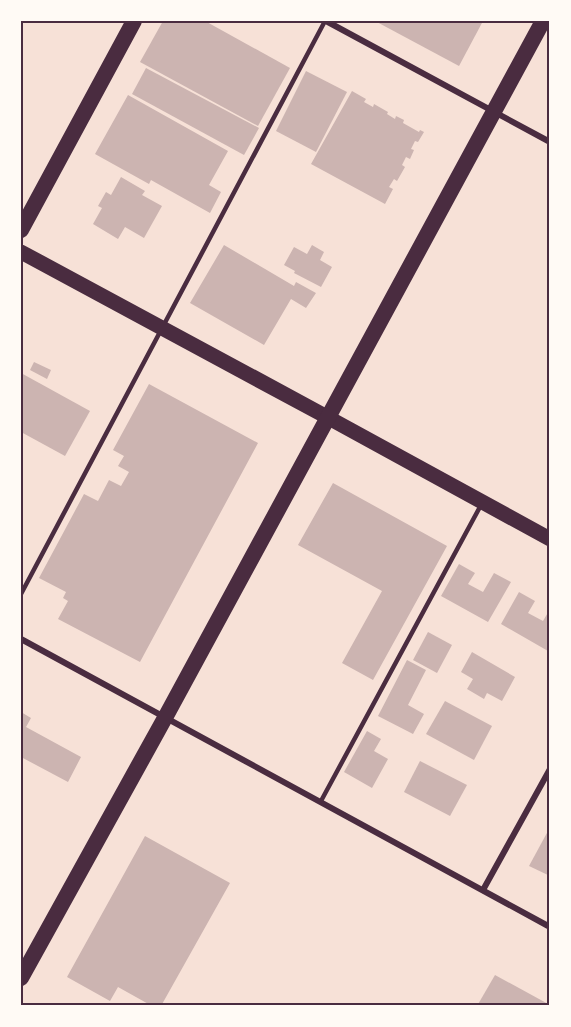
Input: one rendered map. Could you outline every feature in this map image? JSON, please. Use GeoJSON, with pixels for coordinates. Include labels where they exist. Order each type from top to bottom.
{"type":"FeatureCollection","features":[{"type":"Feature","properties":{"kind":"highway"},"geometry":{"type":"LineString","coordinates":[[21,230],[134,21]]}},
{"type":"Feature","properties":{"kind":"highway"},"geometry":{"type":"LineString","coordinates":[[21,978],[166,716],[543,21]]}},
{"type":"Feature","properties":{"kind":"main road"},"geometry":{"type":"LineString","coordinates":[[21,252],[550,539]]}},
{"type":"Feature","properties":{"kind":"street"},"geometry":{"type":"LineString","coordinates":[[326,21],[550,142]]}},
{"type":"Feature","properties":{"kind":"street"},"geometry":{"type":"LineString","coordinates":[[21,639],[550,927]]}},
{"type":"Feature","properties":{"kind":"street"},"geometry":{"type":"LineString","coordinates":[[483,890],[550,769]]}},
{"type":"Feature","properties":{"kind":"lane"},"geometry":{"type":"LineString","coordinates":[[21,594],[326,21]]}},
{"type":"Feature","properties":{"kind":"lane"},"geometry":{"type":"LineString","coordinates":[[321,801],[483,503]]}},
{"type":"Feature","properties":{"kind":"building"},"geometry":{"type":"Polygon","coordinates":[[[163,21],[205,21],[290,68],[258,126],[140,62],[163,21]]]}},
{"type":"Feature","properties":{"kind":"building"},"geometry":{"type":"Polygon","coordinates":[[[375,21],[483,21],[459,66],[375,21]]]}},
{"type":"Feature","properties":{"kind":"building"},"geometry":{"type":"Polygon","coordinates":[[[146,68],[259,128],[244,155],[132,94],[146,68]]]}},
{"type":"Feature","properties":{"kind":"building"},"geometry":{"type":"Polygon","coordinates":[[[306,71],[347,92],[316,152],[276,131],[306,71]]]}},
{"type":"Feature","properties":{"kind":"building"},"geometry":{"type":"Polygon","coordinates":[[[352,91],[366,99],[364,102],[373,107],[374,104],[395,119],[396,116],[404,120],[403,123],[419,132],[420,130],[424,132],[418,142],[415,141],[410,159],[406,157],[402,165],[405,167],[397,181],[394,179],[389,187],[393,189],[385,204],[311,164],[352,91]]]}},
{"type":"Feature","properties":{"kind":"building"},"geometry":{"type":"Polygon","coordinates":[[[128,95],[228,151],[209,185],[221,192],[210,213],[151,180],[149,184],[95,154],[128,95]]]}},
{"type":"Feature","properties":{"kind":"building"},"geometry":{"type":"Polygon","coordinates":[[[121,177],[145,191],[142,195],[162,206],[144,238],[125,227],[118,239],[93,224],[102,208],[98,206],[106,192],[111,195],[121,177]]]}},
{"type":"Feature","properties":{"kind":"building"},"geometry":{"type":"Polygon","coordinates":[[[224,245],[294,286],[296,282],[316,293],[306,308],[291,299],[264,345],[190,303],[224,245]]]}},
{"type":"Feature","properties":{"kind":"building"},"geometry":{"type":"Polygon","coordinates":[[[312,245],[324,252],[320,260],[332,267],[321,287],[284,265],[294,247],[307,254],[312,245]]]}},
{"type":"Feature","properties":{"kind":"building"},"geometry":{"type":"Polygon","coordinates":[[[34,362],[51,370],[47,379],[30,370],[34,362]]]}},
{"type":"Feature","properties":{"kind":"building"},"geometry":{"type":"Polygon","coordinates":[[[21,373],[90,411],[65,456],[21,432],[21,373]]]}},
{"type":"Feature","properties":{"kind":"building"},"geometry":{"type":"Polygon","coordinates":[[[149,384],[258,443],[140,662],[58,619],[68,601],[63,598],[66,592],[39,578],[84,494],[98,501],[109,480],[121,486],[129,472],[118,466],[124,456],[113,450],[149,384]]]}},
{"type":"Feature","properties":{"kind":"building"},"geometry":{"type":"Polygon","coordinates":[[[333,483],[447,546],[373,680],[342,663],[382,591],[298,545],[333,483]]]}},
{"type":"Feature","properties":{"kind":"building"},"geometry":{"type":"Polygon","coordinates":[[[459,564],[475,573],[468,584],[483,592],[494,573],[511,582],[488,622],[441,596],[459,564]]]}},
{"type":"Feature","properties":{"kind":"building"},"geometry":{"type":"Polygon","coordinates":[[[519,592],[535,601],[528,613],[543,621],[550,609],[548,651],[501,624],[519,592]]]}},
{"type":"Feature","properties":{"kind":"building"},"geometry":{"type":"Polygon","coordinates":[[[428,632],[452,645],[437,673],[413,660],[428,632]]]}},
{"type":"Feature","properties":{"kind":"building"},"geometry":{"type":"Polygon","coordinates":[[[472,652],[515,677],[502,701],[487,693],[484,699],[467,689],[473,679],[461,672],[472,652]]]}},
{"type":"Feature","properties":{"kind":"building"},"geometry":{"type":"Polygon","coordinates":[[[407,660],[426,670],[408,705],[424,714],[413,734],[378,716],[407,660]]]}},
{"type":"Feature","properties":{"kind":"building"},"geometry":{"type":"Polygon","coordinates":[[[445,701],[492,726],[474,760],[426,734],[445,701]]]}},
{"type":"Feature","properties":{"kind":"building"},"geometry":{"type":"Polygon","coordinates":[[[21,712],[31,718],[26,727],[81,757],[68,782],[21,757],[21,712]]]}},
{"type":"Feature","properties":{"kind":"building"},"geometry":{"type":"Polygon","coordinates":[[[367,731],[381,739],[374,751],[388,759],[372,788],[344,772],[367,731]]]}},
{"type":"Feature","properties":{"kind":"building"},"geometry":{"type":"Polygon","coordinates":[[[420,761],[467,785],[450,816],[404,792],[420,761]]]}},
{"type":"Feature","properties":{"kind":"building"},"geometry":{"type":"Polygon","coordinates":[[[548,831],[550,832],[550,876],[529,866],[548,831]]]}},
{"type":"Feature","properties":{"kind":"building"},"geometry":{"type":"Polygon","coordinates":[[[145,836],[230,883],[161,1006],[152,1006],[118,987],[110,1001],[67,977],[145,836]]]}},
{"type":"Feature","properties":{"kind":"building"},"geometry":{"type":"Polygon","coordinates":[[[495,975],[550,1005],[550,1006],[477,1006],[495,975]]]}}]}
